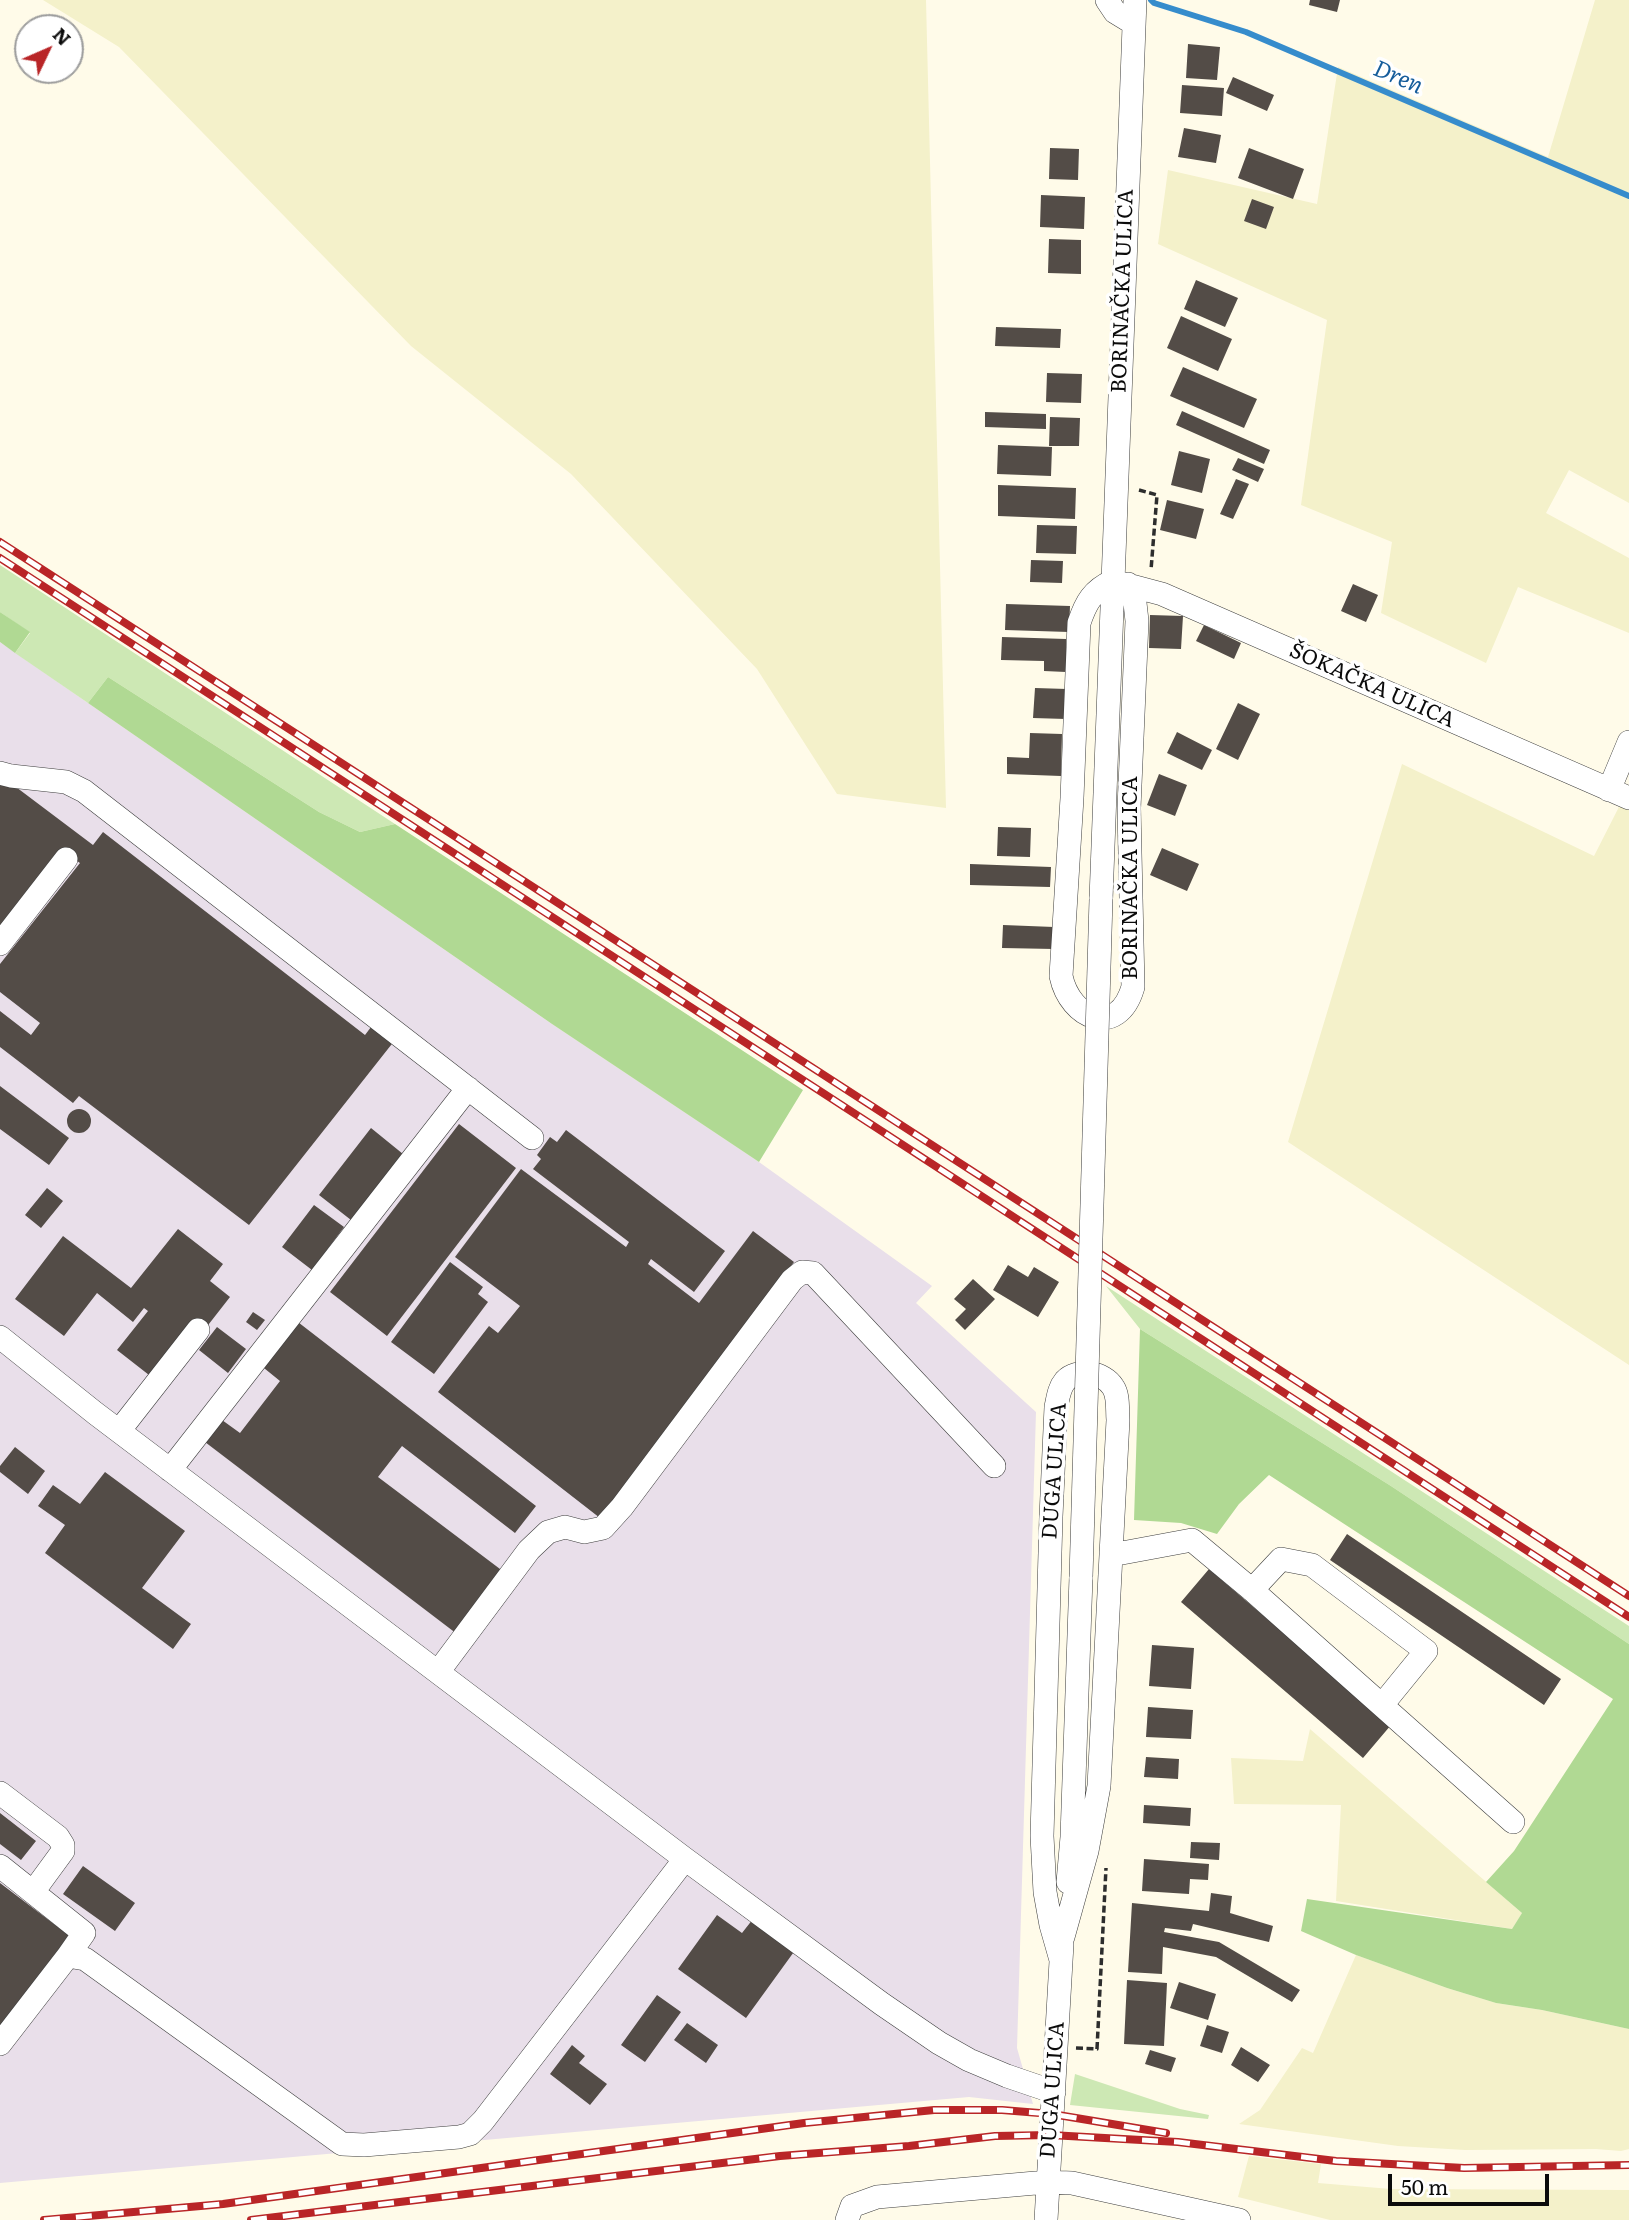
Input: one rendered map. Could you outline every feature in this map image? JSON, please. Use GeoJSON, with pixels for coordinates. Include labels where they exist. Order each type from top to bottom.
{"type":"FeatureCollection","features":[{"type":"Feature","properties":{"kind":"street"},"geometry":{"type":"LineString","coordinates":[[1107,0],[1115,12],[1134,10]]}},
{"type":"Feature","properties":{"kind":"street","name":"BORINAČKA ULICA"},"geometry":{"type":"LineString","coordinates":[[1081,1577],[1101,899],[1121,582],[1134,10]]}},
{"type":"Feature","properties":{"kind":"street","name":"BORINAČKA ULICA"},"geometry":{"type":"LineString","coordinates":[[1121,582],[1135,603],[1137,621],[1129,808],[1133,987],[1130,999],[1118,1015],[1101,1018],[1088,1016],[1069,1000],[1061,976],[1079,623],[1088,599],[1100,587],[1121,582]]}},
{"type":"Feature","properties":{"kind":"street","name":"ŠOKAČKA ULICA"},"geometry":{"type":"LineString","coordinates":[[1121,582],[1162,594],[1619,794]]}},
{"type":"Feature","properties":{"kind":"street"},"geometry":{"type":"LineString","coordinates":[[1619,794],[1629,742]]}},
{"type":"Feature","properties":{"kind":"street"},"geometry":{"type":"LineString","coordinates":[[0,773],[66,782],[84,791],[532,1138]]}},
{"type":"Feature","properties":{"kind":"street"},"geometry":{"type":"LineString","coordinates":[[0,944],[66,859]]}},
{"type":"Feature","properties":{"kind":"street"},"geometry":{"type":"LineString","coordinates":[[170,1470],[468,1088]]}},
{"type":"Feature","properties":{"kind":"street"},"geometry":{"type":"LineString","coordinates":[[438,1672],[529,1550],[548,1532],[565,1527],[584,1532],[603,1528],[622,1507],[792,1280],[802,1272],[813,1273],[994,1466]]}},
{"type":"Feature","properties":{"kind":"street"},"geometry":{"type":"LineString","coordinates":[[119,1431],[198,1329]]}},
{"type":"Feature","properties":{"kind":"street"},"geometry":{"type":"LineString","coordinates":[[0,1338],[170,1470],[685,1859],[882,2004],[939,2043],[982,2066],[1054,2092]]}},
{"type":"Feature","properties":{"kind":"street","name":"DUGA ULICA"},"geometry":{"type":"LineString","coordinates":[[1082,1373],[1096,1374],[1113,1386],[1117,1398],[1118,1419],[1099,1786],[1087,1851],[1062,1948],[1051,1925],[1045,1892],[1042,1836],[1051,1517],[1056,1407],[1063,1383],[1071,1376],[1082,1373]]}},
{"type":"Feature","properties":{"kind":"street"},"geometry":{"type":"LineString","coordinates":[[1111,1553],[1192,1540],[1513,1822]]}},
{"type":"Feature","properties":{"kind":"street"},"geometry":{"type":"LineString","coordinates":[[1252,1590],[1281,1559],[1312,1565],[1426,1651],[1382,1705]]}},
{"type":"Feature","properties":{"kind":"street","name":"DUGA ULICA"},"geometry":{"type":"LineString","coordinates":[[1046,2220],[1062,1948],[1072,1837],[1081,1577]]}},
{"type":"Feature","properties":{"kind":"street"},"geometry":{"type":"LineString","coordinates":[[0,1793],[58,1837],[63,1844],[63,1852],[33,1892]]}},
{"type":"Feature","properties":{"kind":"street"},"geometry":{"type":"LineString","coordinates":[[68,1956],[85,1959],[342,2144],[364,2146],[459,2137],[470,2134],[483,2121],[685,1859]]}},
{"type":"Feature","properties":{"kind":"street"},"geometry":{"type":"LineString","coordinates":[[0,1866],[84,1933],[0,2044]]}},
{"type":"Feature","properties":{"kind":"street"},"geometry":{"type":"LineString","coordinates":[[847,2220],[852,2206],[877,2197],[1047,2182],[1092,2186],[1239,2220]]}},
{"type":"Feature","properties":{"kind":"shaded area"},"geometry":{"type":"Polygon","coordinates":[[[43,0],[926,0],[946,808],[837,794],[757,669],[571,474],[411,346],[119,47],[84,25],[84,14],[66,14],[43,0]]]}},
{"type":"Feature","properties":{"kind":"shaded area"},"geometry":{"type":"Polygon","coordinates":[[[1595,0],[1629,0],[1629,503],[1569,470],[1546,513],[1629,558],[1629,633],[1518,587],[1486,663],[1381,613],[1392,542],[1301,505],[1327,320],[1158,244],[1168,170],[1317,204],[1338,67],[1548,157],[1595,0]]]}},
{"type":"Feature","properties":{"kind":"shaded area"},"geometry":{"type":"Polygon","coordinates":[[[0,642],[552,1024],[759,1162],[932,1286],[916,1303],[1036,1412],[1017,2048],[1033,2104],[969,2097],[0,2183],[0,642]]]}},
{"type":"Feature","properties":{"kind":"shaded area"},"geometry":{"type":"Polygon","coordinates":[[[1402,764],[1594,856],[1622,801],[1629,804],[1629,1365],[1288,1142],[1402,764]]]}},
{"type":"Feature","properties":{"kind":"shaded area"},"geometry":{"type":"Polygon","coordinates":[[[1310,1729],[1522,1913],[1512,1929],[1336,1901],[1341,1805],[1234,1804],[1231,1758],[1303,1761],[1310,1729]]]}},
{"type":"Feature","properties":{"kind":"shaded area"},"geometry":{"type":"Polygon","coordinates":[[[1356,1955],[1496,2003],[1629,2029],[1629,2149],[1465,2150],[1398,2146],[1239,2124],[1260,2110],[1302,2048],[1313,2053],[1356,1955]]]}},
{"type":"Feature","properties":{"kind":"shaded area"},"geometry":{"type":"Polygon","coordinates":[[[1249,2156],[1321,2164],[1318,2183],[1391,2189],[1629,2190],[1629,2220],[1330,2220],[1238,2197],[1249,2156]]]}},
{"type":"Feature","properties":{"kind":"green space"},"geometry":{"type":"Polygon","coordinates":[[[0,565],[395,824],[360,832],[319,812],[108,677],[88,703],[15,653],[30,633],[0,612],[0,565]]]}},
{"type":"Feature","properties":{"kind":"green space"},"geometry":{"type":"Polygon","coordinates":[[[0,612],[30,632],[15,653],[0,642],[0,612]]]}},
{"type":"Feature","properties":{"kind":"green space"},"geometry":{"type":"Polygon","coordinates":[[[108,677],[319,812],[360,832],[395,824],[803,1090],[759,1162],[552,1024],[88,703],[108,677]]]}},
{"type":"Feature","properties":{"kind":"green space"},"geometry":{"type":"Polygon","coordinates":[[[1106,1286],[1629,1626],[1629,1644],[1391,1486],[1140,1329],[1106,1286]]]}},
{"type":"Feature","properties":{"kind":"green space"},"geometry":{"type":"Polygon","coordinates":[[[1140,1329],[1391,1486],[1629,1644],[1629,2029],[1496,2003],[1356,1955],[1301,1931],[1307,1899],[1512,1929],[1522,1913],[1486,1882],[1514,1851],[1613,1699],[1269,1475],[1239,1504],[1217,1534],[1181,1523],[1134,1520],[1140,1329]]]}},
{"type":"Feature","properties":{"kind":"green space"},"geometry":{"type":"Polygon","coordinates":[[[1075,2074],[1180,2109],[1209,2115],[1208,2119],[1070,2105],[1075,2074]]]}},
{"type":"Feature","properties":{"kind":"building"},"geometry":{"type":"Polygon","coordinates":[[[1310,0],[1340,0],[1337,12],[1309,5],[1310,0]]]}},
{"type":"Feature","properties":{"kind":"building"},"geometry":{"type":"Polygon","coordinates":[[[1188,44],[1220,47],[1217,80],[1186,78],[1188,44]]]}},
{"type":"Feature","properties":{"kind":"building"},"geometry":{"type":"Polygon","coordinates":[[[1233,77],[1274,95],[1267,111],[1226,93],[1233,77]]]}},
{"type":"Feature","properties":{"kind":"building"},"geometry":{"type":"Polygon","coordinates":[[[1182,85],[1224,88],[1222,116],[1180,113],[1182,85]]]}},
{"type":"Feature","properties":{"kind":"building"},"geometry":{"type":"Polygon","coordinates":[[[1184,128],[1221,135],[1216,163],[1178,157],[1184,128]]]}},
{"type":"Feature","properties":{"kind":"building"},"geometry":{"type":"Polygon","coordinates":[[[1050,148],[1079,149],[1078,180],[1049,179],[1050,148]]]}},
{"type":"Feature","properties":{"kind":"building"},"geometry":{"type":"Polygon","coordinates":[[[1249,148],[1304,169],[1293,199],[1238,178],[1249,148]]]}},
{"type":"Feature","properties":{"kind":"building"},"geometry":{"type":"Polygon","coordinates":[[[1041,195],[1085,197],[1084,229],[1040,227],[1041,195]]]}},
{"type":"Feature","properties":{"kind":"building"},"geometry":{"type":"Polygon","coordinates":[[[1252,199],[1274,207],[1266,229],[1244,221],[1252,199]]]}},
{"type":"Feature","properties":{"kind":"building"},"geometry":{"type":"Polygon","coordinates":[[[1049,239],[1081,240],[1081,274],[1048,273],[1049,239]]]}},
{"type":"Feature","properties":{"kind":"building"},"geometry":{"type":"Polygon","coordinates":[[[1196,280],[1238,298],[1225,327],[1184,309],[1196,280]]]}},
{"type":"Feature","properties":{"kind":"building"},"geometry":{"type":"Polygon","coordinates":[[[1181,316],[1232,339],[1218,371],[1167,348],[1181,316]]]}},
{"type":"Feature","properties":{"kind":"building"},"geometry":{"type":"Polygon","coordinates":[[[996,327],[1061,329],[1060,348],[995,346],[996,327]]]}},
{"type":"Feature","properties":{"kind":"building"},"geometry":{"type":"Polygon","coordinates":[[[1183,367],[1257,399],[1244,428],[1170,396],[1183,367]]]}},
{"type":"Feature","properties":{"kind":"building"},"geometry":{"type":"Polygon","coordinates":[[[1047,373],[1082,374],[1081,403],[1046,402],[1047,373]]]}},
{"type":"Feature","properties":{"kind":"building"},"geometry":{"type":"Polygon","coordinates":[[[1182,411],[1270,450],[1264,464],[1176,425],[1182,411]]]}},
{"type":"Feature","properties":{"kind":"building"},"geometry":{"type":"Polygon","coordinates":[[[985,412],[1046,414],[1046,429],[985,427],[985,412]]]}},
{"type":"Feature","properties":{"kind":"building"},"geometry":{"type":"Polygon","coordinates":[[[1050,417],[1080,418],[1079,446],[1049,446],[1050,417]]]}},
{"type":"Feature","properties":{"kind":"building"},"geometry":{"type":"Polygon","coordinates":[[[998,445],[1052,447],[1051,476],[997,474],[998,445]]]}},
{"type":"Feature","properties":{"kind":"building"},"geometry":{"type":"Polygon","coordinates":[[[1179,451],[1210,459],[1202,493],[1171,485],[1179,451]]]}},
{"type":"Feature","properties":{"kind":"building"},"geometry":{"type":"Polygon","coordinates":[[[1238,458],[1264,469],[1258,482],[1232,470],[1238,458]]]}},
{"type":"Feature","properties":{"kind":"building"},"geometry":{"type":"Polygon","coordinates":[[[1236,479],[1249,484],[1233,519],[1220,514],[1236,479]]]}},
{"type":"Feature","properties":{"kind":"building"},"geometry":{"type":"Polygon","coordinates":[[[998,485],[1076,488],[1075,519],[998,516],[998,485]]]}},
{"type":"Feature","properties":{"kind":"building"},"geometry":{"type":"Polygon","coordinates":[[[1167,500],[1204,509],[1196,539],[1160,530],[1167,500]]]}},
{"type":"Feature","properties":{"kind":"building"},"geometry":{"type":"Polygon","coordinates":[[[1037,525],[1077,526],[1076,554],[1036,553],[1037,525]]]}},
{"type":"Feature","properties":{"kind":"building"},"geometry":{"type":"Polygon","coordinates":[[[1031,560],[1063,561],[1062,583],[1030,582],[1031,560]]]}},
{"type":"Feature","properties":{"kind":"building"},"geometry":{"type":"Polygon","coordinates":[[[1353,584],[1378,595],[1366,622],[1341,611],[1353,584]]]}},
{"type":"Feature","properties":{"kind":"building"},"geometry":{"type":"Polygon","coordinates":[[[1006,604],[1070,606],[1069,632],[1005,630],[1006,604]]]}},
{"type":"Feature","properties":{"kind":"building"},"geometry":{"type":"Polygon","coordinates":[[[1150,615],[1183,616],[1181,649],[1149,648],[1150,615]]]}},
{"type":"Feature","properties":{"kind":"building"},"geometry":{"type":"Polygon","coordinates":[[[1204,625],[1241,643],[1234,659],[1196,641],[1204,625]]]}},
{"type":"Feature","properties":{"kind":"building"},"geometry":{"type":"Polygon","coordinates":[[[1002,637],[1066,639],[1066,672],[1044,671],[1044,661],[1001,660],[1002,637]]]}},
{"type":"Feature","properties":{"kind":"building"},"geometry":{"type":"Polygon","coordinates":[[[1035,688],[1067,689],[1066,719],[1033,718],[1035,688]]]}},
{"type":"Feature","properties":{"kind":"building"},"geometry":{"type":"Polygon","coordinates":[[[1238,703],[1260,714],[1238,760],[1216,749],[1238,703]]]}},
{"type":"Feature","properties":{"kind":"building"},"geometry":{"type":"Polygon","coordinates":[[[1177,732],[1212,750],[1202,770],[1167,753],[1177,732]]]}},
{"type":"Feature","properties":{"kind":"building"},"geometry":{"type":"Polygon","coordinates":[[[1030,733],[1062,734],[1061,776],[1007,774],[1007,757],[1029,758],[1030,733]]]}},
{"type":"Feature","properties":{"kind":"building"},"geometry":{"type":"Polygon","coordinates":[[[1159,774],[1187,785],[1175,816],[1147,805],[1159,774]]]}},
{"type":"Feature","properties":{"kind":"building"},"geometry":{"type":"Polygon","coordinates":[[[4,778],[93,845],[103,832],[365,1035],[374,1023],[395,1040],[249,1225],[79,1096],[73,1103],[0,1047],[0,1011],[31,1035],[40,1023],[0,992],[0,964],[80,863],[61,850],[0,929],[0,784],[4,778]]]}},
{"type":"Feature","properties":{"kind":"building"},"geometry":{"type":"Polygon","coordinates":[[[998,827],[1031,828],[1030,857],[997,856],[998,827]]]}},
{"type":"Feature","properties":{"kind":"building"},"geometry":{"type":"Polygon","coordinates":[[[1162,848],[1199,864],[1187,891],[1150,875],[1162,848]]]}},
{"type":"Feature","properties":{"kind":"building"},"geometry":{"type":"Polygon","coordinates":[[[970,864],[1051,867],[1050,887],[970,885],[970,864]]]}},
{"type":"Feature","properties":{"kind":"building"},"geometry":{"type":"Polygon","coordinates":[[[1003,925],[1054,927],[1054,949],[1002,948],[1003,925]]]}},
{"type":"Feature","properties":{"kind":"building"},"geometry":{"type":"Polygon","coordinates":[[[0,1086],[69,1138],[49,1165],[0,1129],[0,1086]]]}},
{"type":"Feature","properties":{"kind":"building"},"geometry":{"type":"Polygon","coordinates":[[[79,1109],[90,1116],[91,1121],[84,1132],[79,1133],[68,1126],[67,1121],[74,1110],[79,1109]]]}},
{"type":"Feature","properties":{"kind":"building"},"geometry":{"type":"Polygon","coordinates":[[[459,1124],[516,1168],[387,1336],[330,1292],[459,1124]]]}},
{"type":"Feature","properties":{"kind":"building"},"geometry":{"type":"Polygon","coordinates":[[[371,1128],[403,1154],[351,1220],[319,1195],[371,1128]]]}},
{"type":"Feature","properties":{"kind":"building"},"geometry":{"type":"Polygon","coordinates":[[[566,1130],[725,1251],[694,1292],[651,1259],[648,1264],[699,1303],[753,1231],[794,1262],[600,1518],[438,1392],[489,1326],[498,1333],[520,1306],[455,1257],[521,1169],[626,1247],[629,1242],[533,1169],[541,1159],[537,1155],[550,1137],[557,1142],[566,1130]]]}},
{"type":"Feature","properties":{"kind":"building"},"geometry":{"type":"Polygon","coordinates":[[[47,1188],[63,1201],[41,1228],[25,1215],[47,1188]]]}},
{"type":"Feature","properties":{"kind":"building"},"geometry":{"type":"Polygon","coordinates":[[[314,1205],[344,1227],[312,1270],[282,1247],[314,1205]]]}},
{"type":"Feature","properties":{"kind":"building"},"geometry":{"type":"Polygon","coordinates":[[[178,1229],[223,1264],[210,1281],[230,1297],[205,1329],[149,1375],[117,1350],[148,1311],[144,1308],[133,1322],[97,1293],[64,1336],[15,1299],[63,1236],[131,1288],[178,1229]]]}},
{"type":"Feature","properties":{"kind":"building"},"geometry":{"type":"Polygon","coordinates":[[[450,1262],[483,1287],[478,1294],[488,1302],[434,1374],[391,1342],[450,1262]]]}},
{"type":"Feature","properties":{"kind":"building"},"geometry":{"type":"Polygon","coordinates":[[[1008,1265],[1028,1277],[1034,1267],[1059,1282],[1038,1317],[993,1290],[1008,1265]]]}},
{"type":"Feature","properties":{"kind":"building"},"geometry":{"type":"Polygon","coordinates":[[[973,1279],[995,1299],[965,1330],[955,1320],[966,1309],[954,1299],[973,1279]]]}},
{"type":"Feature","properties":{"kind":"building"},"geometry":{"type":"Polygon","coordinates":[[[253,1312],[265,1320],[257,1330],[246,1322],[253,1312]]]}},
{"type":"Feature","properties":{"kind":"building"},"geometry":{"type":"Polygon","coordinates":[[[294,1319],[536,1506],[515,1533],[402,1446],[378,1477],[504,1572],[457,1634],[205,1442],[222,1420],[240,1433],[280,1381],[259,1364],[294,1319]]]}},
{"type":"Feature","properties":{"kind":"building"},"geometry":{"type":"Polygon","coordinates":[[[217,1327],[246,1349],[228,1373],[199,1350],[217,1327]]]}},
{"type":"Feature","properties":{"kind":"building"},"geometry":{"type":"Polygon","coordinates":[[[15,1447],[45,1471],[28,1494],[0,1472],[0,1466],[15,1447]]]}},
{"type":"Feature","properties":{"kind":"building"},"geometry":{"type":"Polygon","coordinates":[[[105,1472],[185,1531],[142,1588],[191,1624],[173,1649],[45,1553],[65,1525],[38,1506],[53,1485],[80,1504],[105,1472]]]}},
{"type":"Feature","properties":{"kind":"building"},"geometry":{"type":"Polygon","coordinates":[[[1347,1534],[1561,1679],[1544,1705],[1330,1560],[1347,1534]]]}},
{"type":"Feature","properties":{"kind":"building"},"geometry":{"type":"Polygon","coordinates":[[[1209,1569],[1391,1725],[1363,1758],[1181,1602],[1209,1569]]]}},
{"type":"Feature","properties":{"kind":"building"},"geometry":{"type":"Polygon","coordinates":[[[1152,1645],[1194,1648],[1191,1689],[1149,1686],[1152,1645]]]}},
{"type":"Feature","properties":{"kind":"building"},"geometry":{"type":"Polygon","coordinates":[[[1148,1707],[1193,1710],[1191,1739],[1146,1737],[1148,1707]]]}},
{"type":"Feature","properties":{"kind":"building"},"geometry":{"type":"Polygon","coordinates":[[[1146,1757],[1179,1759],[1178,1779],[1144,1777],[1146,1757]]]}},
{"type":"Feature","properties":{"kind":"building"},"geometry":{"type":"Polygon","coordinates":[[[1144,1805],[1191,1808],[1190,1826],[1143,1823],[1144,1805]]]}},
{"type":"Feature","properties":{"kind":"building"},"geometry":{"type":"Polygon","coordinates":[[[0,1813],[36,1841],[21,1860],[0,1844],[0,1813]]]}},
{"type":"Feature","properties":{"kind":"building"},"geometry":{"type":"Polygon","coordinates":[[[1191,1842],[1220,1843],[1219,1860],[1190,1858],[1191,1842]]]}},
{"type":"Feature","properties":{"kind":"building"},"geometry":{"type":"Polygon","coordinates":[[[1144,1859],[1209,1864],[1208,1880],[1190,1879],[1189,1894],[1142,1891],[1144,1859]]]}},
{"type":"Feature","properties":{"kind":"building"},"geometry":{"type":"Polygon","coordinates":[[[83,1866],[135,1903],[115,1931],[63,1894],[83,1866]]]}},
{"type":"Feature","properties":{"kind":"building"},"geometry":{"type":"Polygon","coordinates":[[[0,1883],[71,1937],[0,2032],[0,1883]]]}},
{"type":"Feature","properties":{"kind":"building"},"geometry":{"type":"Polygon","coordinates":[[[1211,1893],[1232,1896],[1230,1913],[1273,1926],[1269,1942],[1193,1924],[1191,1931],[1165,1928],[1164,1932],[1219,1942],[1300,1990],[1292,2002],[1216,1957],[1163,1947],[1162,1974],[1128,1972],[1132,1903],[1209,1911],[1211,1893]]]}},
{"type":"Feature","properties":{"kind":"building"},"geometry":{"type":"Polygon","coordinates":[[[717,1915],[742,1933],[753,1919],[796,1949],[746,2018],[678,1969],[717,1915]]]}},
{"type":"Feature","properties":{"kind":"building"},"geometry":{"type":"Polygon","coordinates":[[[1127,1980],[1167,1983],[1164,2046],[1124,2044],[1127,1980]]]}},
{"type":"Feature","properties":{"kind":"building"},"geometry":{"type":"Polygon","coordinates":[[[1179,1982],[1216,1994],[1208,2020],[1170,2008],[1179,1982]]]}},
{"type":"Feature","properties":{"kind":"building"},"geometry":{"type":"Polygon","coordinates":[[[657,1995],[681,2012],[645,2062],[621,2045],[657,1995]]]}},
{"type":"Feature","properties":{"kind":"building"},"geometry":{"type":"Polygon","coordinates":[[[687,2023],[718,2045],[706,2063],[674,2040],[687,2023]]]}},
{"type":"Feature","properties":{"kind":"building"},"geometry":{"type":"Polygon","coordinates":[[[1207,2025],[1229,2032],[1222,2053],[1200,2046],[1207,2025]]]}},
{"type":"Feature","properties":{"kind":"building"},"geometry":{"type":"Polygon","coordinates":[[[572,2045],[585,2056],[579,2063],[607,2084],[590,2105],[550,2074],[572,2045]]]}},
{"type":"Feature","properties":{"kind":"building"},"geometry":{"type":"Polygon","coordinates":[[[1241,2047],[1270,2065],[1258,2082],[1231,2065],[1241,2047]]]}},
{"type":"Feature","properties":{"kind":"building"},"geometry":{"type":"Polygon","coordinates":[[[1150,2050],[1176,2058],[1171,2072],[1145,2064],[1150,2050]]]}},
{"type":"Feature","properties":{"kind":"waterway","name":"Dren"},"geometry":{"type":"LineString","coordinates":[[1151,0],[1246,32],[1629,196]]}},
{"type":"Feature","properties":{"kind":"railway"},"geometry":{"type":"LineString","coordinates":[[0,542],[1629,1596]]}},
{"type":"Feature","properties":{"kind":"railway"},"geometry":{"type":"LineString","coordinates":[[0,558],[1629,1617]]}},
{"type":"Feature","properties":{"kind":"railway"},"geometry":{"type":"LineString","coordinates":[[44,2220],[223,2204],[804,2123],[934,2110],[1002,2110],[1052,2114],[1166,2133]]}},
{"type":"Feature","properties":{"kind":"railway"},"geometry":{"type":"LineString","coordinates":[[251,2220],[780,2156],[995,2136],[1050,2135],[1178,2142],[1336,2161],[1464,2168],[1629,2165]]}}]}
